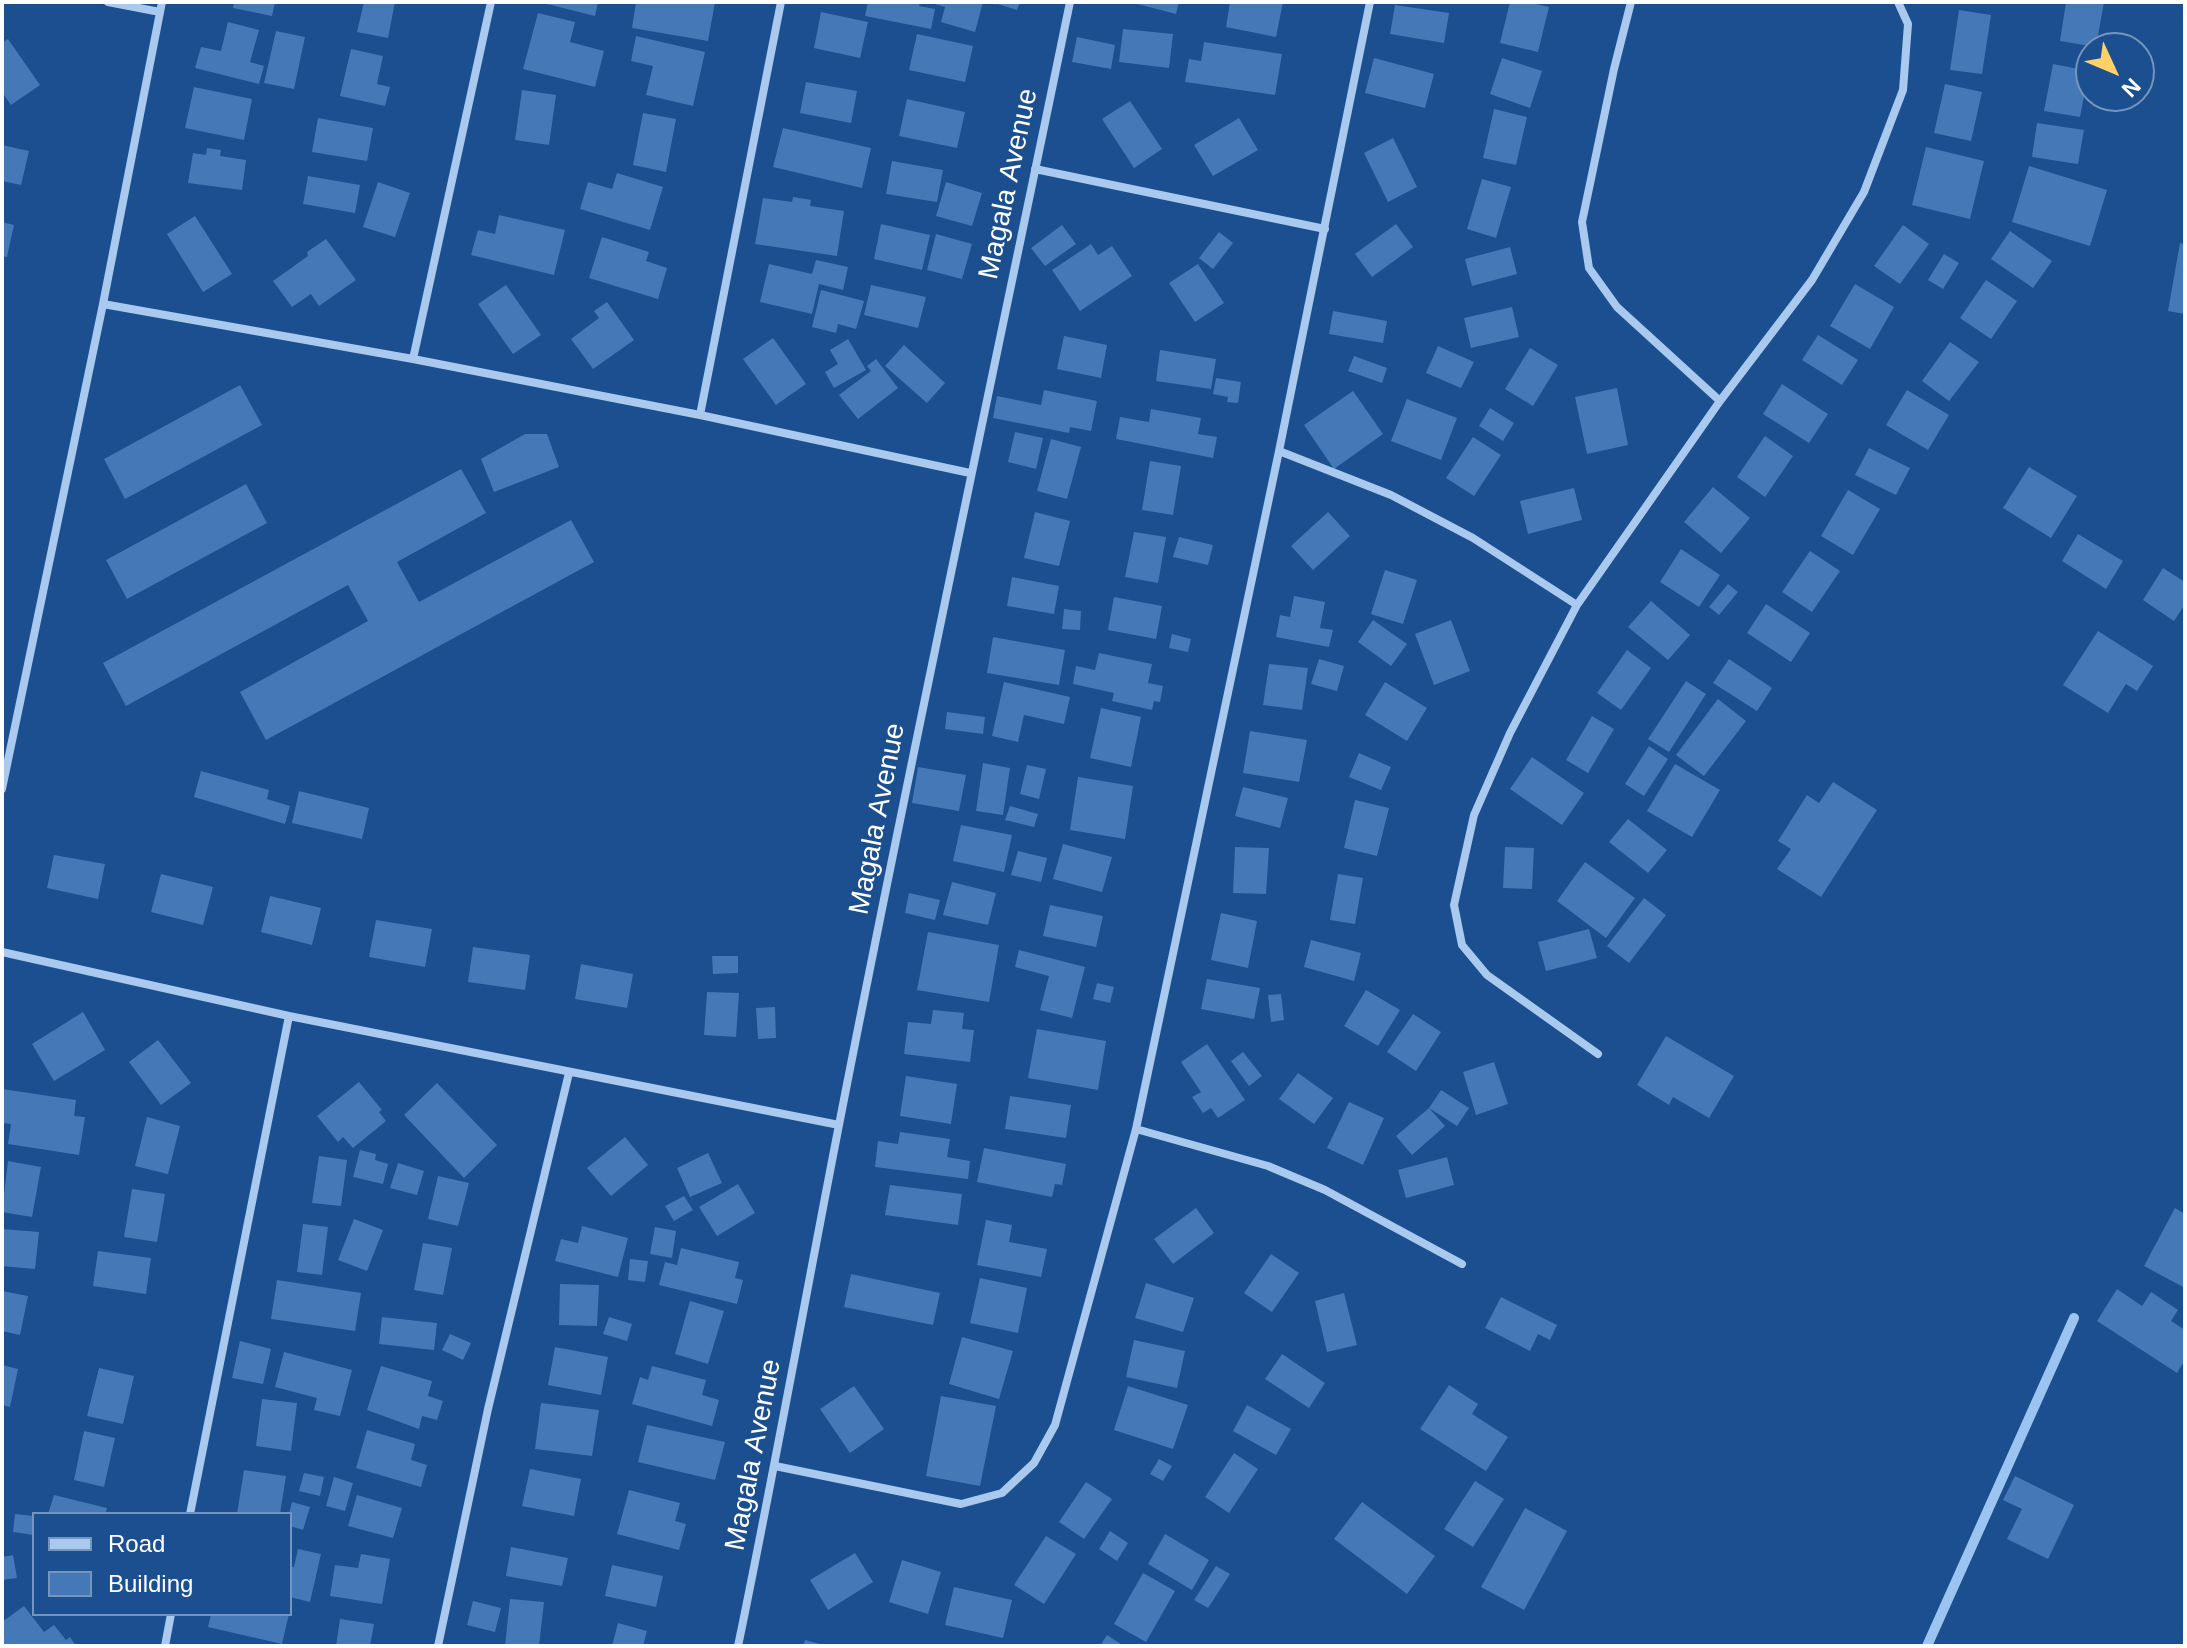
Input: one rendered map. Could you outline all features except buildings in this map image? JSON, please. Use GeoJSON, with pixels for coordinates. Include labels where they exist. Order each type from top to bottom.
{"type":"FeatureCollection","features":[{"type":"Feature","properties":{"kind":"street"},"geometry":{"type":"LineString","coordinates":[[2,789],[161,7],[108,2]]}},
{"type":"Feature","properties":{"kind":"street"},"geometry":{"type":"LineString","coordinates":[[413,359],[491,2]]}},
{"type":"Feature","properties":{"kind":"street"},"geometry":{"type":"LineString","coordinates":[[700,415],[781,2]]}},
{"type":"Feature","properties":{"kind":"street","name":"Magala Avenue"},"geometry":{"type":"LineString","coordinates":[[738,1646],[970,473],[1070,2]]}},
{"type":"Feature","properties":{"kind":"street"},"geometry":{"type":"LineString","coordinates":[[775,1466],[961,1504],[1002,1493],[1034,1463],[1055,1425],[1136,1129],[1370,2]]}},
{"type":"Feature","properties":{"kind":"street"},"geometry":{"type":"LineString","coordinates":[[1631,2],[1582,222],[1589,268],[1617,307],[1720,401]]}},
{"type":"Feature","properties":{"kind":"street"},"geometry":{"type":"LineString","coordinates":[[1598,1054],[1487,975],[1462,945],[1454,905],[1474,815],[1510,733],[1577,605],[1720,401],[1812,280],[1864,192],[1903,90],[1908,24],[1898,2]]}},
{"type":"Feature","properties":{"kind":"street"},"geometry":{"type":"LineString","coordinates":[[1035,169],[1325,229]]}},
{"type":"Feature","properties":{"kind":"street"},"geometry":{"type":"LineString","coordinates":[[103,304],[413,359],[700,415],[970,473]]}},
{"type":"Feature","properties":{"kind":"street"},"geometry":{"type":"LineString","coordinates":[[1279,451],[1391,495],[1473,538],[1577,605]]}},
{"type":"Feature","properties":{"kind":"street"},"geometry":{"type":"LineString","coordinates":[[2,952],[289,1016],[839,1125]]}},
{"type":"Feature","properties":{"kind":"street"},"geometry":{"type":"LineString","coordinates":[[190,1512],[289,1016]]}},
{"type":"Feature","properties":{"kind":"street"},"geometry":{"type":"LineString","coordinates":[[438,1646],[488,1409],[569,1073]]}},
{"type":"Feature","properties":{"kind":"street"},"geometry":{"type":"LineString","coordinates":[[1136,1129],[1268,1166],[1325,1190],[1462,1264]]}},
{"type":"Feature","properties":{"kind":"street"},"geometry":{"type":"LineString","coordinates":[[165,1646],[171,1616]]}},
{"type":"Feature","properties":{"kind":"waterway"},"geometry":{"type":"LineString","coordinates":[[1927,1646],[2074,1318]]}}]}
